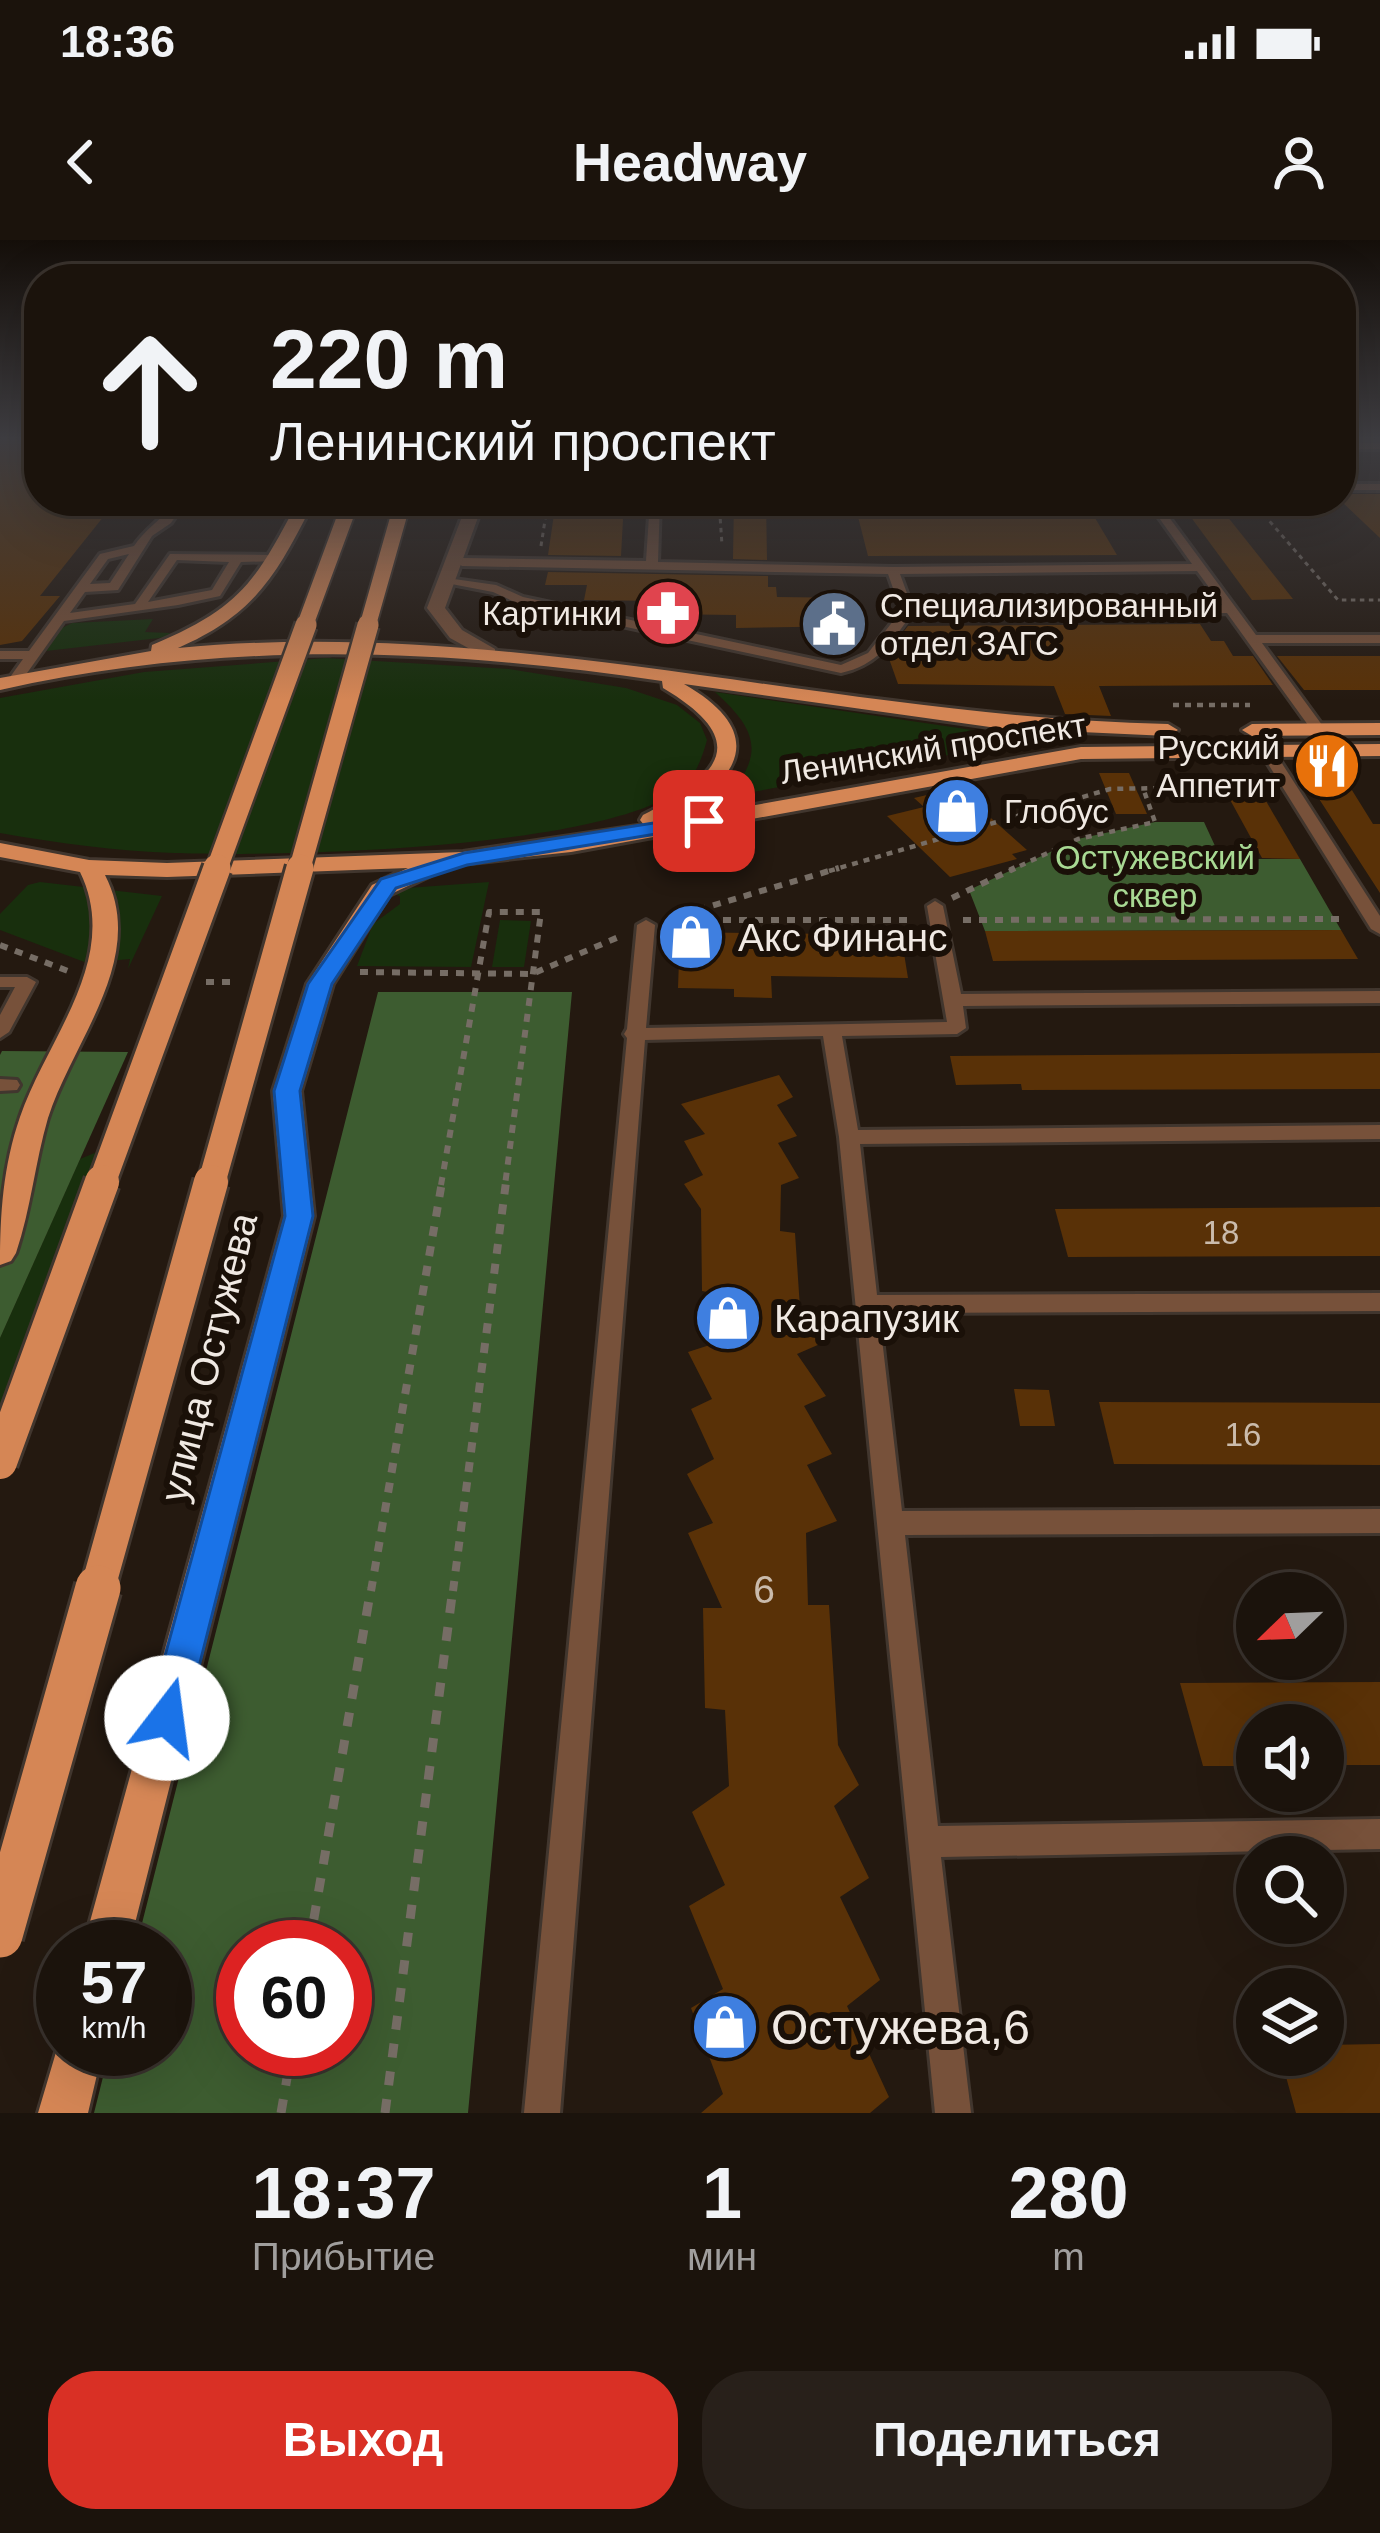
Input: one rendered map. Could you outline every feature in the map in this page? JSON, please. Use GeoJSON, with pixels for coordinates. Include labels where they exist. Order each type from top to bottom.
{"type":"FeatureCollection","features":[{"type":"Feature","properties":{"kind":"main road"},"geometry":{"type":"LineString","coordinates":[[114,664],[224,620],[253,596],[293,526]]}},
{"type":"Feature","properties":{"kind":"main road"},"geometry":{"type":"LineString","coordinates":[[0,1462],[342,526]]}},
{"type":"Feature","properties":{"kind":"main road"},"geometry":{"type":"LineString","coordinates":[[0,1935],[396,526]]}},
{"type":"Feature","properties":{"kind":"main road","name":"Ленинский проспект"},"geometry":{"type":"LineString","coordinates":[[7,682],[114,664],[312,646],[488,652],[1032,728],[1380,729]]}},
{"type":"Feature","properties":{"kind":"main road"},"geometry":{"type":"LineString","coordinates":[[571,845],[672,810],[720,775],[729,746],[718,716],[651,675]]}},
{"type":"Feature","properties":{"kind":"main road","name":"Ленинский проспект"},"geometry":{"type":"LineString","coordinates":[[0,850],[89,867],[223,870],[464,859],[571,845],[1034,759],[1141,751],[1380,750]]}},
{"type":"Feature","properties":{"kind":"main road","name":"улица Остужева"},"geometry":{"type":"LineString","coordinates":[[113,1920],[299,1216],[287,1091],[320,984],[380,890],[418,872],[464,859]]}},
{"type":"Feature","properties":{"kind":"main road"},"geometry":{"type":"LineString","coordinates":[[0,1253],[34,1116],[100,972],[108,919],[100,881],[89,867]]}},
{"type":"Feature","properties":{"kind":"main road"},"geometry":{"type":"LineString","coordinates":[[63,2113],[73,2076]]}},
{"type":"Feature","properties":{"kind":"street"},"geometry":{"type":"LineString","coordinates":[[467,526],[436,608],[456,634],[488,652]]}},
{"type":"Feature","properties":{"kind":"lane"},"geometry":{"type":"LineString","coordinates":[[81,588],[114,587],[158,526]]}},
{"type":"Feature","properties":{"kind":"lane"},"geometry":{"type":"LineString","coordinates":[[652,565],[654,526]]}},
{"type":"Feature","properties":{"kind":"lane"},"geometry":{"type":"LineString","coordinates":[[1170,526],[1318,729]]}},
{"type":"Feature","properties":{"kind":"lane"},"geometry":{"type":"LineString","coordinates":[[7,682],[33,655],[104,556],[138,549]]}},
{"type":"Feature","properties":{"kind":"lane"},"geometry":{"type":"LineString","coordinates":[[141,604],[174,556],[276,558]]}},
{"type":"Feature","properties":{"kind":"lane"},"geometry":{"type":"LineString","coordinates":[[60,618],[141,604],[180,603],[217,593],[237,559]]}},
{"type":"Feature","properties":{"kind":"lane"},"geometry":{"type":"LineString","coordinates":[[462,562],[893,572],[1200,567]]}},
{"type":"Feature","properties":{"kind":"lane"},"geometry":{"type":"LineString","coordinates":[[893,572],[907,611]]}},
{"type":"Feature","properties":{"kind":"lane"},"geometry":{"type":"LineString","coordinates":[[447,582],[496,589],[519,600],[841,668],[862,666],[877,656],[907,611]]}},
{"type":"Feature","properties":{"kind":"lane"},"geometry":{"type":"LineString","coordinates":[[907,611],[1231,609]]}},
{"type":"Feature","properties":{"kind":"lane"},"geometry":{"type":"LineString","coordinates":[[1252,639],[1380,639]]}},
{"type":"Feature","properties":{"kind":"lane"},"geometry":{"type":"LineString","coordinates":[[0,655],[33,655]]}},
{"type":"Feature","properties":{"kind":"lane"},"geometry":{"type":"LineString","coordinates":[[1267,751],[1377,924]]}},
{"type":"Feature","properties":{"kind":"lane"},"geometry":{"type":"LineString","coordinates":[[632,1034],[957,1028],[936,913]]}},
{"type":"Feature","properties":{"kind":"lane"},"geometry":{"type":"LineString","coordinates":[[542,2113],[632,1034],[646,925]]}},
{"type":"Feature","properties":{"kind":"lane"},"geometry":{"type":"LineString","coordinates":[[0,982],[27,982],[0,1032]]}},
{"type":"Feature","properties":{"kind":"lane"},"geometry":{"type":"LineString","coordinates":[[953,1000],[1380,998]]}},
{"type":"Feature","properties":{"kind":"lane"},"geometry":{"type":"LineString","coordinates":[[832,1031],[868,1304],[953,2113]]}},
{"type":"Feature","properties":{"kind":"lane"},"geometry":{"type":"LineString","coordinates":[[849,1137],[1380,1132]]}},
{"type":"Feature","properties":{"kind":"lane"},"geometry":{"type":"LineString","coordinates":[[868,1304],[1380,1302]]}},
{"type":"Feature","properties":{"kind":"lane"},"geometry":{"type":"LineString","coordinates":[[891,1523],[1380,1521]]}},
{"type":"Feature","properties":{"kind":"lane"},"geometry":{"type":"LineString","coordinates":[[924,1842],[1380,1834]]}},
{"type":"Feature","properties":{"kind":"path"},"geometry":{"type":"LineString","coordinates":[[721,526],[723,567]]}},
{"type":"Feature","properties":{"kind":"path"},"geometry":{"type":"LineString","coordinates":[[1274,526],[1338,600],[1380,600]]}},
{"type":"Feature","properties":{"kind":"path"},"geometry":{"type":"LineString","coordinates":[[1284,777],[1256,789],[1110,789],[663,920],[936,913],[1377,924]]}},
{"type":"Feature","properties":{"kind":"path"},"geometry":{"type":"LineString","coordinates":[[936,913],[1078,839],[1155,822],[1143,788]]}},
{"type":"Feature","properties":{"kind":"path"},"geometry":{"type":"LineString","coordinates":[[314,1920],[489,912],[541,912],[385,2113]]}},
{"type":"Feature","properties":{"kind":"path"},"geometry":{"type":"LineString","coordinates":[[356,972],[532,974],[646,925]]}},
{"type":"Feature","properties":{"kind":"path"},"geometry":{"type":"LineString","coordinates":[[280,2113],[287,2076]]}},
{"type":"Feature","properties":{"kind":"green space"},"geometry":{"type":"Polygon","coordinates":[[[153,619],[145,632],[170,633],[168,637],[46,651],[62,628],[72,623],[153,619]]]}},
{"type":"Feature","properties":{"kind":"green space"},"geometry":{"type":"Polygon","coordinates":[[[326,658],[509,669],[626,688],[677,705],[700,723],[707,740],[688,782],[652,805],[595,822],[523,835],[362,850],[221,854],[108,848],[0,833],[0,698],[144,672],[326,658]]]}},
{"type":"Feature","properties":{"kind":"green space"},"geometry":{"type":"Polygon","coordinates":[[[715,692],[1033,739],[727,797],[747,767],[751,742],[740,718],[715,692]]]}},
{"type":"Feature","properties":{"kind":"green space","name":"Остужевский сквер"},"geometry":{"type":"Polygon","coordinates":[[[1155,822],[1204,822],[1221,859],[1300,859],[1341,930],[985,931],[969,890],[1078,839],[1155,822]]]}},
{"type":"Feature","properties":{"kind":"green space"},"geometry":{"type":"Polygon","coordinates":[[[40,882],[162,896],[128,969],[130,959],[87,963],[0,930],[0,914],[28,885],[40,882]]]}},
{"type":"Feature","properties":{"kind":"green space"},"geometry":{"type":"Polygon","coordinates":[[[489,882],[471,967],[357,966],[373,924],[400,904],[400,896],[380,890],[489,882]]]}},
{"type":"Feature","properties":{"kind":"green space"},"geometry":{"type":"Polygon","coordinates":[[[500,920],[531,921],[524,967],[492,967],[500,920]]]}},
{"type":"Feature","properties":{"kind":"green space"},"geometry":{"type":"Polygon","coordinates":[[[378,992],[572,992],[468,2113],[94,2113],[103,2076],[192,2076],[192,1920],[143,1920],[378,992]]]}},
{"type":"Feature","properties":{"kind":"green space"},"geometry":{"type":"Polygon","coordinates":[[[2,1051],[128,1052],[0,1338],[0,1055],[2,1051]]]}},
{"type":"Feature","properties":{"kind":"green space"},"geometry":{"type":"Polygon","coordinates":[[[121,1142],[0,1436],[0,1338],[80,1159],[121,1142]]]}},
{"type":"Feature","properties":{"kind":"building"},"geometry":{"type":"Polygon","coordinates":[[[0,526],[96,526],[40,596],[60,596],[22,641],[0,645],[0,526]]]}},
{"type":"Feature","properties":{"kind":"building"},"geometry":{"type":"Polygon","coordinates":[[[552,526],[623,526],[621,556],[548,555],[552,526]]]}},
{"type":"Feature","properties":{"kind":"building"},"geometry":{"type":"Polygon","coordinates":[[[734,526],[766,526],[767,560],[733,559],[734,526]]]}},
{"type":"Feature","properties":{"kind":"building"},"geometry":{"type":"Polygon","coordinates":[[[860,526],[1100,526],[1117,555],[868,556],[860,526]]]}},
{"type":"Feature","properties":{"kind":"building"},"geometry":{"type":"Polygon","coordinates":[[[1198,526],[1235,526],[1293,599],[1252,600],[1198,526]]]}},
{"type":"Feature","properties":{"kind":"building"},"geometry":{"type":"Polygon","coordinates":[[[548,572],[768,576],[768,587],[776,587],[777,597],[856,598],[859,626],[736,628],[736,615],[657,614],[658,601],[584,600],[587,585],[545,585],[548,572]]]}},
{"type":"Feature","properties":{"kind":"building"},"geometry":{"type":"Polygon","coordinates":[[[1200,624],[1211,641],[1224,641],[1233,656],[1253,656],[1273,685],[1099,686],[1111,716],[1065,714],[1054,686],[898,684],[887,653],[908,626],[1200,624]]]}},
{"type":"Feature","properties":{"kind":"building"},"geometry":{"type":"Polygon","coordinates":[[[1277,656],[1380,656],[1380,690],[1304,690],[1277,656]]]}},
{"type":"Feature","properties":{"kind":"building"},"geometry":{"type":"Polygon","coordinates":[[[1099,773],[1129,773],[1147,814],[1116,814],[1099,773]]]}},
{"type":"Feature","properties":{"kind":"building"},"geometry":{"type":"Polygon","coordinates":[[[1350,787],[1373,824],[1380,824],[1380,893],[1312,788],[1350,787]]]}},
{"type":"Feature","properties":{"kind":"building"},"geometry":{"type":"Polygon","coordinates":[[[957,788],[1027,850],[1012,854],[1017,859],[950,877],[887,816],[924,807],[914,798],[957,788]]]}},
{"type":"Feature","properties":{"kind":"building"},"geometry":{"type":"Polygon","coordinates":[[[1228,796],[1263,796],[1300,859],[1262,858],[1228,796]]]}},
{"type":"Feature","properties":{"kind":"building"},"geometry":{"type":"Polygon","coordinates":[[[1341,930],[1358,959],[993,961],[985,931],[1341,930]]]}},
{"type":"Feature","properties":{"kind":"building"},"geometry":{"type":"Polygon","coordinates":[[[680,932],[901,935],[908,978],[771,976],[772,998],[734,997],[734,989],[678,988],[680,932]]]}},
{"type":"Feature","properties":{"kind":"building"},"geometry":{"type":"Polygon","coordinates":[[[1380,1053],[1380,1089],[1022,1090],[1021,1084],[956,1085],[950,1056],[1380,1053]]]}},
{"type":"Feature","properties":{"kind":"building"},"geometry":{"type":"Polygon","coordinates":[[[779,1075],[793,1097],[777,1105],[797,1136],[778,1143],[799,1178],[781,1185],[780,1231],[795,1233],[800,1308],[820,1344],[797,1354],[826,1396],[804,1406],[832,1454],[807,1465],[837,1521],[806,1533],[808,1605],[829,1605],[838,1745],[859,1785],[834,1806],[869,1878],[840,1897],[880,1980],[847,2006],[889,2097],[870,2113],[701,2113],[723,2094],[691,2008],[723,1989],[689,1906],[725,1885],[692,1812],[729,1786],[725,1710],[705,1708],[703,1608],[722,1608],[688,1533],[713,1523],[687,1474],[714,1459],[691,1409],[712,1399],[688,1352],[719,1342],[718,1294],[702,1291],[701,1209],[684,1184],[703,1175],[684,1141],[705,1134],[681,1104],[779,1075]]]}},
{"type":"Feature","properties":{"kind":"building"},"geometry":{"type":"Polygon","coordinates":[[[1380,1207],[1380,1256],[1068,1257],[1055,1209],[1380,1207]]]}},
{"type":"Feature","properties":{"kind":"building"},"geometry":{"type":"Polygon","coordinates":[[[1014,1389],[1049,1390],[1055,1426],[1020,1426],[1014,1389]]]}},
{"type":"Feature","properties":{"kind":"building"},"geometry":{"type":"Polygon","coordinates":[[[1099,1402],[1380,1403],[1380,1465],[1114,1464],[1099,1402]]]}},
{"type":"Feature","properties":{"kind":"building"},"geometry":{"type":"Polygon","coordinates":[[[1380,1682],[1380,1765],[1344,1765],[1344,1704],[1236,1704],[1236,1766],[1203,1766],[1180,1683],[1380,1682]]]}},
{"type":"Feature","properties":{"kind":"building"},"geometry":{"type":"Polygon","coordinates":[[[1380,2044],[1380,2113],[1296,2113],[1286,2076],[1344,2076],[1344,2045],[1380,2044]]]}},
{"type":"Feature","properties":{"kind":"place","name":"Картинки"},"geometry":{"type":"Point","coordinates":[668,613]}},
{"type":"Feature","properties":{"kind":"place","name":"Специализированный отдел ЗАГС"},"geometry":{"type":"Point","coordinates":[834,624]}},
{"type":"Feature","properties":{"kind":"place","name":"Русский Аппетит"},"geometry":{"type":"Point","coordinates":[1327,766]}},
{"type":"Feature","properties":{"kind":"place","name":"Глобус"},"geometry":{"type":"Point","coordinates":[957,811]}},
{"type":"Feature","properties":{"kind":"place","name":"Акс Финанс"},"geometry":{"type":"Point","coordinates":[691,937]}},
{"type":"Feature","properties":{"kind":"place","name":"Карапузик"},"geometry":{"type":"Point","coordinates":[728,1318]}},
{"type":"Feature","properties":{"kind":"place","name":"Остужева,6"},"geometry":{"type":"Point","coordinates":[725,2027]}},
{"type":"Feature","properties":{"kind":"route"},"geometry":{"type":"LineString","coordinates":[[167,1718],[299,1216],[287,1091],[320,984],[388,884],[464,859],[704,821]]}}]}
